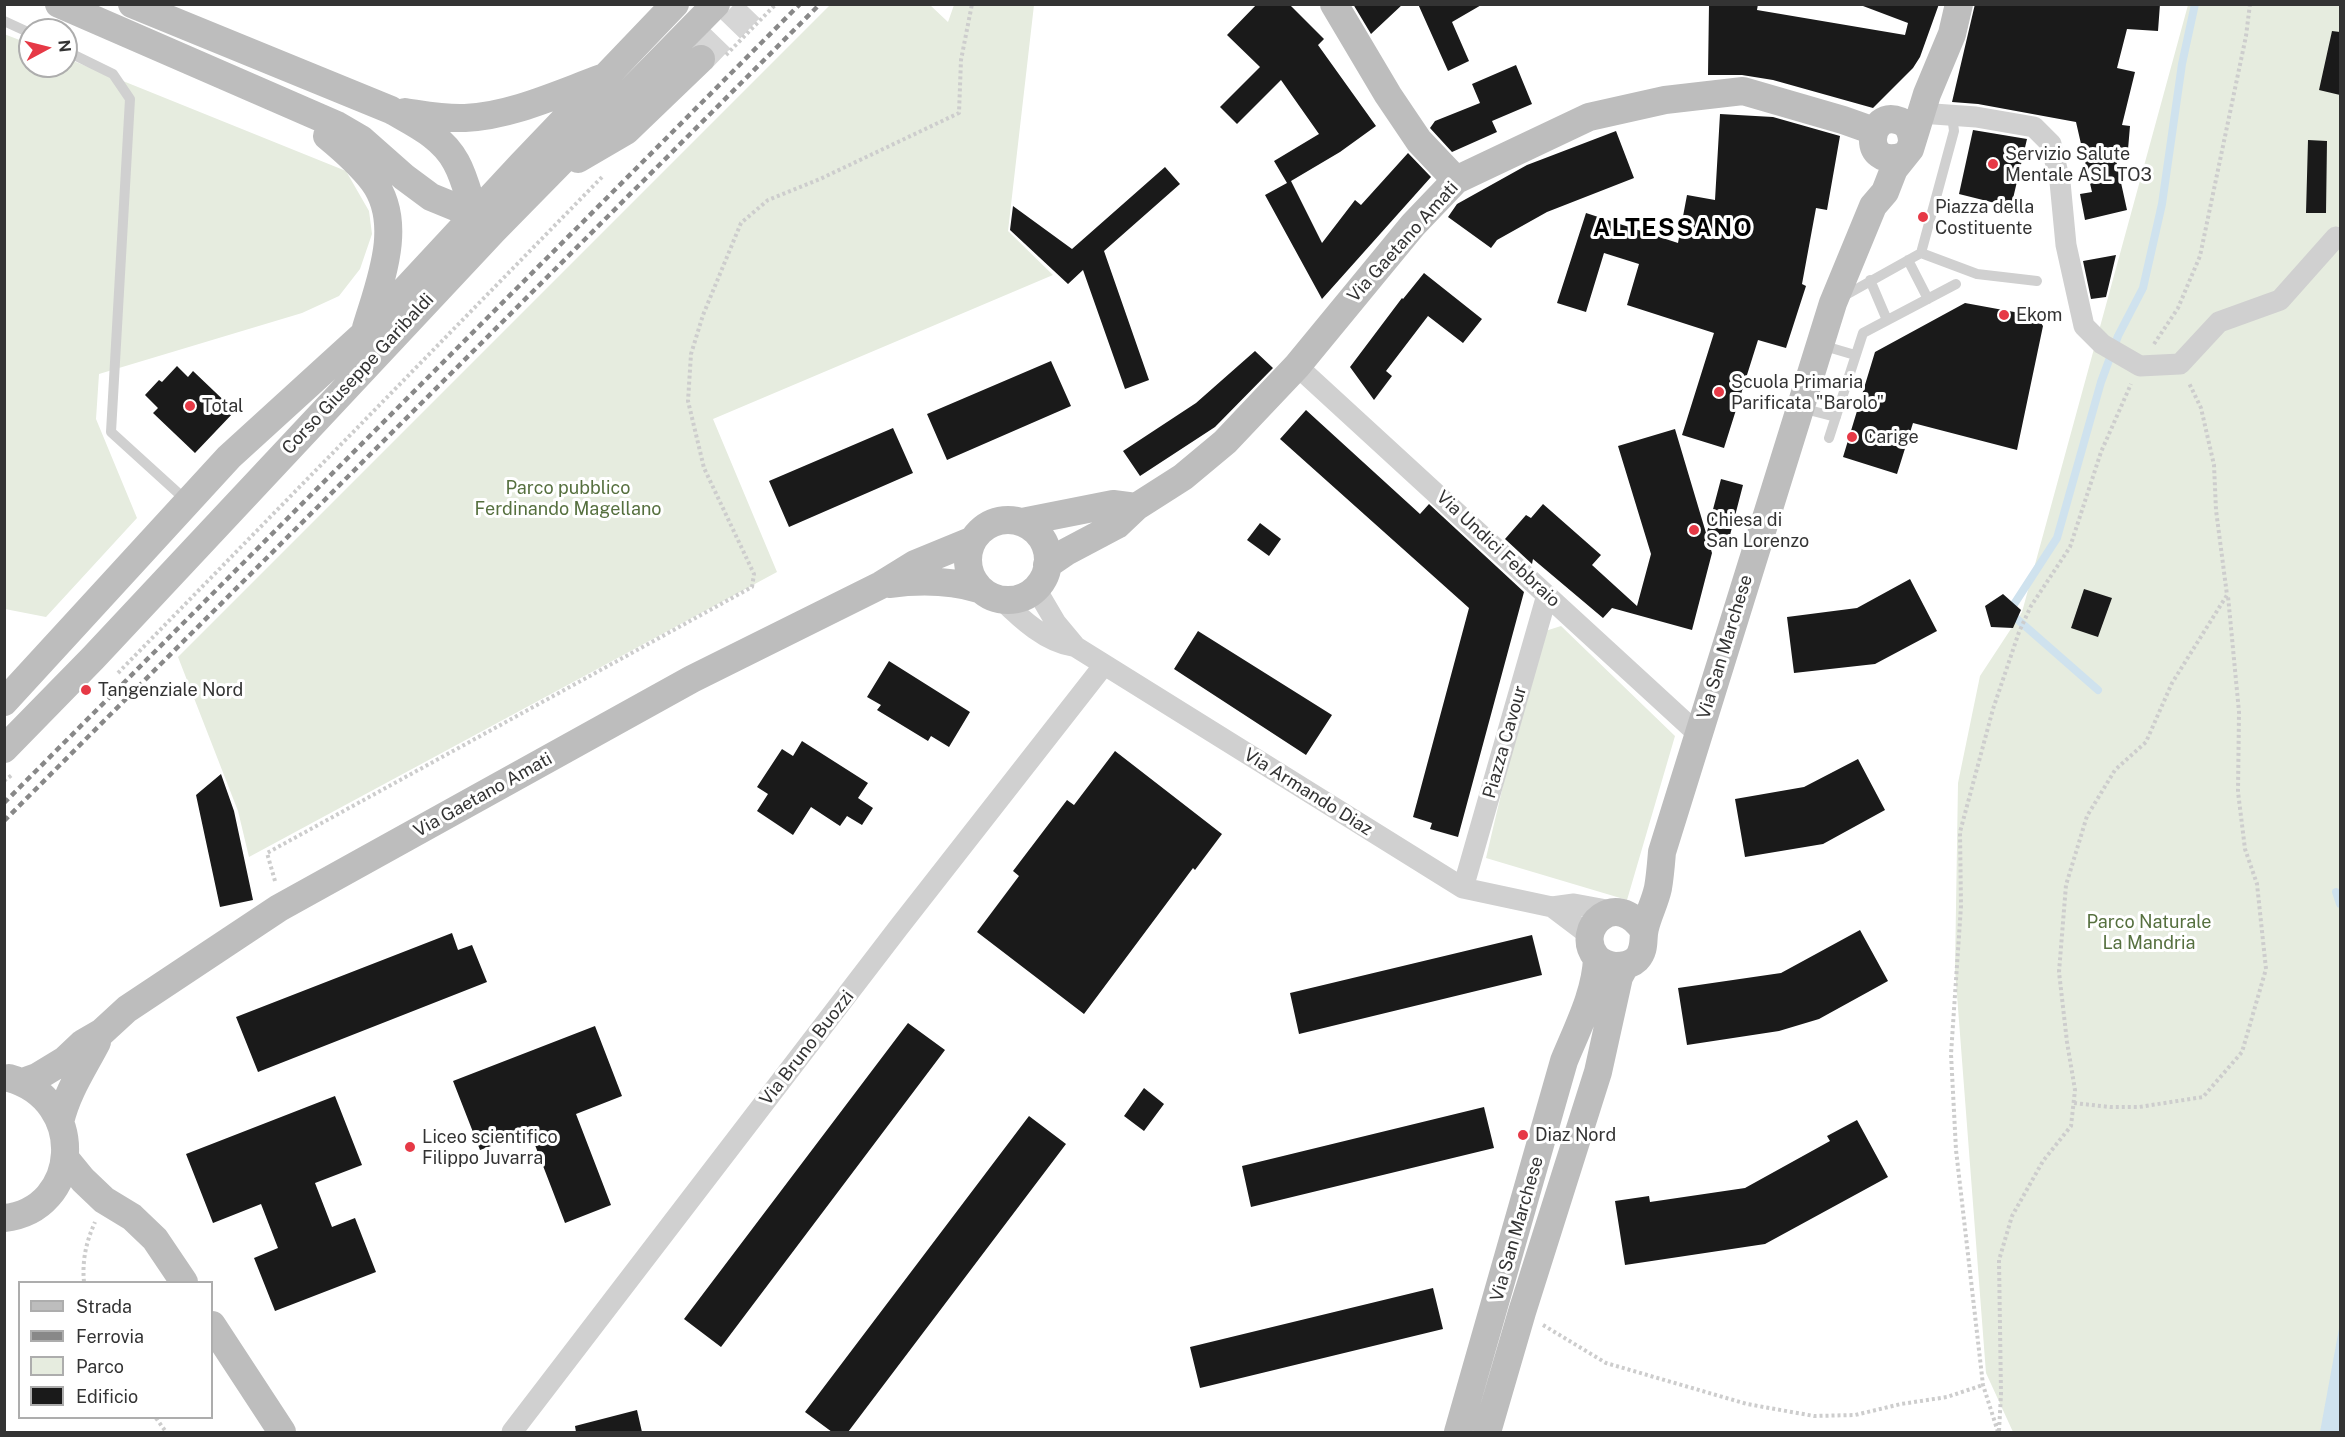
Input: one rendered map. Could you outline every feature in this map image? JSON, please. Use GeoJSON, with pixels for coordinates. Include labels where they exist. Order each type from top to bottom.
{"type":"FeatureCollection","features":[{"type":"Feature","properties":{"kind":"street"},"geometry":{"type":"LineString","coordinates":[[59,4],[337,125],[361,139],[404,177],[431,197],[485,222]]}},
{"type":"Feature","properties":{"kind":"street"},"geometry":{"type":"LineString","coordinates":[[132,4],[391,110],[426,130],[447,148],[457,163],[485,222]]}},
{"type":"Feature","properties":{"kind":"street","name":"Corso Giuseppe Garibaldi"},"geometry":{"type":"LineString","coordinates":[[13,758],[93,658],[485,222],[606,77],[675,4]]}},
{"type":"Feature","properties":{"kind":"street","name":"Corso Giuseppe Garibaldi"},"geometry":{"type":"LineString","coordinates":[[4,702],[230,457],[485,222],[548,177],[716,4]]}},
{"type":"Feature","properties":{"kind":"street"},"geometry":{"type":"LineString","coordinates":[[1334,4],[1352,39],[1419,141],[1456,180]]}},
{"type":"Feature","properties":{"kind":"street"},"geometry":{"type":"LineString","coordinates":[[1352,4],[1352,39]]}},
{"type":"Feature","properties":{"kind":"street","name":"Via San Marchese"},"geometry":{"type":"LineString","coordinates":[[1627,918],[1662,852],[1833,303],[1873,206],[1871,189],[1876,163],[1891,139],[1920,113],[1952,34],[1959,4]]}},
{"type":"Feature","properties":{"kind":"street"},"geometry":{"type":"LineString","coordinates":[[548,177],[626,131],[710,61]]}},
{"type":"Feature","properties":{"kind":"street"},"geometry":{"type":"LineString","coordinates":[[1891,139],[1936,71]]}},
{"type":"Feature","properties":{"kind":"street"},"geometry":{"type":"LineString","coordinates":[[391,110],[438,117],[465,118],[492,115],[606,77]]}},
{"type":"Feature","properties":{"kind":"street","name":"Via Gaetano Amati"},"geometry":{"type":"LineString","coordinates":[[1042,577],[1066,552],[1118,525],[1136,507],[1183,477],[1225,442],[1297,366],[1413,225],[1456,180],[1589,117],[1676,99],[1743,91],[1843,120],[1891,139]]}},
{"type":"Feature","properties":{"kind":"street"},"geometry":{"type":"LineString","coordinates":[[289,104],[355,159],[375,183],[385,204],[388,223],[385,262],[364,334]]}},
{"type":"Feature","properties":{"kind":"street"},"geometry":{"type":"LineString","coordinates":[[1920,113],[1976,117],[2034,127],[2051,144],[2060,182],[2066,245],[2084,326],[2102,344],[2137,365],[2180,364],[2219,322],[2280,300],[2336,237]]}},
{"type":"Feature","properties":{"kind":"street","name":"Via Undici Febbraio"},"geometry":{"type":"LineString","coordinates":[[1297,366],[1698,734]]}},
{"type":"Feature","properties":{"kind":"street"},"geometry":{"type":"LineString","coordinates":[[1022,522],[1113,504],[1136,507]]}},
{"type":"Feature","properties":{"kind":"street"},"geometry":{"type":"LineString","coordinates":[[1011,519],[1022,522],[1040,536],[1046,546],[1042,577],[1027,596],[1015,600],[991,594],[971,578],[968,554],[971,541],[987,524],[1011,519]]}},
{"type":"Feature","properties":{"kind":"street","name":"Via Gaetano Amati"},"geometry":{"type":"LineString","coordinates":[[14,1079],[37,1077],[65,1060],[83,1043],[102,1032],[127,1009],[279,908],[692,679],[881,585],[915,564],[971,541]]}},
{"type":"Feature","properties":{"kind":"street","name":"Via Armando Diaz"},"geometry":{"type":"LineString","coordinates":[[1042,577],[1056,623],[1076,647],[1463,888],[1552,907],[1574,904],[1627,918]]}},
{"type":"Feature","properties":{"kind":"street","name":"Via Gaetano Amati"},"geometry":{"type":"LineString","coordinates":[[881,585],[922,580],[963,584],[991,594]]}},
{"type":"Feature","properties":{"kind":"street","name":"Via Armando Diaz"},"geometry":{"type":"LineString","coordinates":[[991,594],[1019,617],[1059,644],[1076,647]]}},
{"type":"Feature","properties":{"kind":"street","name":"Piazza Cavour"},"geometry":{"type":"LineString","coordinates":[[1463,888],[1547,595]]}},
{"type":"Feature","properties":{"kind":"street","name":"Via Bruno Buozzi"},"geometry":{"type":"LineString","coordinates":[[512,1432],[899,927],[1104,665]]}},
{"type":"Feature","properties":{"kind":"street","name":"Via Armando Diaz"},"geometry":{"type":"LineString","coordinates":[[1552,907],[1593,947]]}},
{"type":"Feature","properties":{"kind":"street"},"geometry":{"type":"LineString","coordinates":[[1602,916],[1627,918],[1644,945],[1638,958],[1625,966],[1610,966],[1593,947],[1593,924],[1602,916]]}},
{"type":"Feature","properties":{"kind":"street","name":"Via San Marchese"},"geometry":{"type":"LineString","coordinates":[[1458,1432],[1564,1062],[1581,1021],[1596,971],[1593,947]]}},
{"type":"Feature","properties":{"kind":"street","name":"Via San Marchese"},"geometry":{"type":"LineString","coordinates":[[1487,1432],[1522,1312],[1598,1072],[1618,977],[1625,966]]}},
{"type":"Feature","properties":{"kind":"street","name":"Via Gaetano Amati"},"geometry":{"type":"LineString","coordinates":[[60,1122],[64,1104],[74,1081],[102,1032]]}},
{"type":"Feature","properties":{"kind":"street"},"geometry":{"type":"LineString","coordinates":[[4,1218],[24,1213],[49,1194],[60,1178],[65,1158],[65,1135],[57,1113],[42,1095],[14,1079]]}},
{"type":"Feature","properties":{"kind":"street"},"geometry":{"type":"LineString","coordinates":[[65,1158],[104,1200],[132,1217],[155,1239],[183,1281]]}},
{"type":"Feature","properties":{"kind":"street"},"geometry":{"type":"LineString","coordinates":[[49,1194],[76,1195],[104,1200]]}},
{"type":"Feature","properties":{"kind":"street"},"geometry":{"type":"LineString","coordinates":[[213,1327],[282,1432]]}},
{"type":"Feature","properties":{"kind":"lane"},"geometry":{"type":"LineString","coordinates":[[4,21],[18,27]]}},
{"type":"Feature","properties":{"kind":"lane"},"geometry":{"type":"LineString","coordinates":[[78,57],[113,74],[130,99],[111,432],[188,503]]}},
{"type":"Feature","properties":{"kind":"lane"},"geometry":{"type":"LineString","coordinates":[[1833,303],[1921,253],[1954,130],[1952,115]]}},
{"type":"Feature","properties":{"kind":"lane"},"geometry":{"type":"LineString","coordinates":[[1921,253],[1977,274],[2037,281]]}},
{"type":"Feature","properties":{"kind":"lane"},"geometry":{"type":"LineString","coordinates":[[1908,260],[1928,299]]}},
{"type":"Feature","properties":{"kind":"lane"},"geometry":{"type":"LineString","coordinates":[[1870,280],[1887,320]]}},
{"type":"Feature","properties":{"kind":"lane"},"geometry":{"type":"LineString","coordinates":[[1829,438],[1863,333],[1956,284]]}},
{"type":"Feature","properties":{"kind":"lane"},"geometry":{"type":"LineString","coordinates":[[1820,344],[1855,356]]}},
{"type":"Feature","properties":{"kind":"lane"},"geometry":{"type":"LineString","coordinates":[[1800,408],[1836,417]]}},
{"type":"Feature","properties":{"kind":"path"},"geometry":{"type":"LineString","coordinates":[[710,61],[776,4]]}},
{"type":"Feature","properties":{"kind":"path"},"geometry":{"type":"LineString","coordinates":[[279,908],[277,887],[267,853],[752,586],[754,574],[704,468],[688,401],[691,354],[703,315],[741,223],[768,200],[820,179],[959,114],[961,60],[972,4]]}},
{"type":"Feature","properties":{"kind":"path"},"geometry":{"type":"LineString","coordinates":[[1999,1432],[1983,1385],[1956,1150],[1951,1054],[1960,906],[1960,831],[1993,709],[2019,632],[2031,606],[2070,547],[2101,452],[2137,365],[2178,308],[2200,256],[2246,36],[2250,4]]}},
{"type":"Feature","properties":{"kind":"path"},"geometry":{"type":"LineString","coordinates":[[118,673],[611,168]]}},
{"type":"Feature","properties":{"kind":"path"},"geometry":{"type":"LineString","coordinates":[[2074,1103],[2139,1107],[2203,1097],[2242,1053],[2266,969],[2257,884],[2245,849],[2238,792],[2240,712],[2228,595],[2216,510],[2214,465],[2201,408],[2180,364]]}},
{"type":"Feature","properties":{"kind":"path"},"geometry":{"type":"LineString","coordinates":[[1999,1432],[2001,1394],[1999,1260],[2012,1216],[2043,1161],[2071,1126],[2074,1103],[2075,1090],[2059,972],[2066,885],[2087,816],[2115,770],[2146,742],[2172,683],[2228,595]]}},
{"type":"Feature","properties":{"kind":"path"},"geometry":{"type":"LineString","coordinates":[[4,782],[13,758]]}},
{"type":"Feature","properties":{"kind":"path"},"geometry":{"type":"LineString","coordinates":[[84,1281],[83,1265],[88,1238],[104,1200]]}},
{"type":"Feature","properties":{"kind":"path"},"geometry":{"type":"LineString","coordinates":[[1522,1312],[1606,1363],[1747,1404],[1814,1416],[1855,1415],[1901,1404],[1947,1397],[1983,1385]]}},
{"type":"Feature","properties":{"kind":"path"},"geometry":{"type":"LineString","coordinates":[[157,1419],[166,1432]]}},
{"type":"Feature","properties":{"kind":"green space","name":"Parco pubblico Ferdinando Magellano"},"geometry":{"type":"Polygon","coordinates":[[[831,4],[930,5],[948,22],[954,5],[1034,5],[1008,231],[1053,275],[713,419],[777,572],[249,857],[238,811],[178,657],[831,4]]]}},
{"type":"Feature","properties":{"kind":"green space","name":"Parco Naturale La Mandria"},"geometry":{"type":"Polygon","coordinates":[[[2188,5],[2340,5],[2340,1432],[2013,1432],[1986,1373],[1955,969],[1958,783],[1980,676],[2022,612],[2188,5]]]}},
{"type":"Feature","properties":{"kind":"green space"},"geometry":{"type":"Polygon","coordinates":[[[4,34],[18,39],[18,78],[78,78],[78,63],[346,171],[369,211],[372,234],[360,269],[339,296],[302,313],[99,374],[96,419],[137,518],[46,617],[5,609],[4,34]]]}},
{"type":"Feature","properties":{"kind":"green space"},"geometry":{"type":"Polygon","coordinates":[[[1561,626],[1675,736],[1627,900],[1486,858],[1539,633],[1561,626]]]}},
{"type":"Feature","properties":{"kind":"water"},"geometry":{"type":"Polygon","coordinates":[[[2340,1323],[2340,1432],[2320,1432],[2340,1323]]]}},
{"type":"Feature","properties":{"kind":"building"},"geometry":{"type":"Polygon","coordinates":[[[1257,4],[1289,4],[1324,39],[1318,45],[1376,126],[1340,152],[1291,181],[1322,243],[1355,200],[1361,205],[1408,153],[1431,177],[1322,299],[1265,195],[1287,183],[1274,161],[1319,134],[1281,80],[1237,124],[1220,107],[1260,67],[1227,35],[1257,4]]]}},
{"type":"Feature","properties":{"kind":"building"},"geometry":{"type":"Polygon","coordinates":[[[1353,4],[1403,4],[1371,34],[1353,4]]]}},
{"type":"Feature","properties":{"kind":"building"},"geometry":{"type":"Polygon","coordinates":[[[1418,4],[1483,4],[1452,22],[1469,61],[1448,71],[1418,4]]]}},
{"type":"Feature","properties":{"kind":"building"},"geometry":{"type":"Polygon","coordinates":[[[1709,4],[1758,4],[1757,10],[1905,35],[1908,23],[1863,6],[1863,4],[1939,4],[1920,57],[1913,68],[1873,108],[1773,80],[1742,75],[1708,75],[1709,4]]]}},
{"type":"Feature","properties":{"kind":"building"},"geometry":{"type":"Polygon","coordinates":[[[1975,4],[2160,4],[2158,31],[2127,29],[2117,68],[2135,72],[2122,125],[2130,126],[2127,161],[2116,160],[2127,210],[2085,220],[2080,194],[2092,192],[2076,122],[1978,104],[1952,102],[1975,4]]]}},
{"type":"Feature","properties":{"kind":"building"},"geometry":{"type":"Polygon","coordinates":[[[2332,31],[2340,32],[2340,95],[2319,90],[2332,31]]]}},
{"type":"Feature","properties":{"kind":"building"},"geometry":{"type":"Polygon","coordinates":[[[1516,65],[1532,104],[1492,121],[1497,132],[1452,152],[1430,128],[1435,121],[1480,103],[1472,84],[1516,65]]]}},
{"type":"Feature","properties":{"kind":"building"},"geometry":{"type":"Polygon","coordinates":[[[1720,114],[1773,117],[1840,136],[1827,210],[1816,208],[1802,284],[1806,286],[1786,348],[1758,340],[1724,448],[1682,435],[1714,333],[1627,305],[1639,264],[1604,253],[1586,312],[1557,303],[1586,213],[1678,243],[1687,195],[1715,200],[1720,114]]]}},
{"type":"Feature","properties":{"kind":"building","name":"Servizio Salute Mentale ASL TO3"},"geometry":{"type":"Polygon","coordinates":[[[1973,130],[2027,139],[2011,207],[1959,194],[1973,130]]]}},
{"type":"Feature","properties":{"kind":"building"},"geometry":{"type":"Polygon","coordinates":[[[1616,131],[1634,178],[1547,212],[1497,240],[1491,248],[1448,217],[1457,204],[1527,165],[1616,131]]]}},
{"type":"Feature","properties":{"kind":"building"},"geometry":{"type":"Polygon","coordinates":[[[2308,140],[2327,141],[2326,213],[2306,213],[2308,140]]]}},
{"type":"Feature","properties":{"kind":"building"},"geometry":{"type":"Polygon","coordinates":[[[1165,167],[1180,184],[1104,251],[1149,380],[1125,389],[1083,270],[1068,284],[1010,230],[1013,206],[1072,249],[1165,167]]]}},
{"type":"Feature","properties":{"kind":"building"},"geometry":{"type":"Polygon","coordinates":[[[2116,255],[2106,297],[2091,299],[2083,261],[2116,255]]]}},
{"type":"Feature","properties":{"kind":"building"},"geometry":{"type":"Polygon","coordinates":[[[1424,273],[1482,319],[1463,343],[1428,316],[1386,371],[1392,376],[1374,400],[1350,367],[1402,298],[1424,273]]]}},
{"type":"Feature","properties":{"kind":"building"},"geometry":{"type":"Polygon","coordinates":[[[1965,303],[2036,316],[2043,326],[2017,450],[1913,423],[1897,474],[1843,457],[1875,352],[1965,303]]]}},
{"type":"Feature","properties":{"kind":"building"},"geometry":{"type":"Polygon","coordinates":[[[1255,351],[1273,368],[1215,427],[1140,476],[1123,451],[1196,403],[1255,351]]]}},
{"type":"Feature","properties":{"kind":"building"},"geometry":{"type":"Polygon","coordinates":[[[1051,361],[1071,406],[947,460],[927,414],[1051,361]]]}},
{"type":"Feature","properties":{"kind":"building"},"geometry":{"type":"Polygon","coordinates":[[[177,366],[188,377],[193,371],[235,411],[195,453],[153,413],[158,408],[145,395],[177,366]]]}},
{"type":"Feature","properties":{"kind":"building"},"geometry":{"type":"Polygon","coordinates":[[[1306,410],[1420,514],[1429,504],[1524,592],[1458,837],[1430,829],[1432,823],[1413,817],[1469,608],[1280,439],[1306,410]]]}},
{"type":"Feature","properties":{"kind":"building"},"geometry":{"type":"Polygon","coordinates":[[[893,428],[913,473],[789,527],[769,481],[893,428]]]}},
{"type":"Feature","properties":{"kind":"building","name":"Chiesa di San Lorenzo"},"geometry":{"type":"Polygon","coordinates":[[[1675,429],[1712,553],[1692,630],[1612,608],[1603,618],[1533,559],[1532,564],[1505,539],[1526,515],[1531,518],[1543,504],[1601,555],[1592,565],[1637,606],[1651,554],[1618,446],[1675,429]]]}},
{"type":"Feature","properties":{"kind":"building"},"geometry":{"type":"Polygon","coordinates":[[[1721,479],[1743,485],[1729,539],[1707,532],[1721,479]]]}},
{"type":"Feature","properties":{"kind":"building"},"geometry":{"type":"Polygon","coordinates":[[[1260,523],[1281,539],[1269,556],[1247,540],[1260,523]]]}},
{"type":"Feature","properties":{"kind":"building"},"geometry":{"type":"Polygon","coordinates":[[[1910,579],[1937,631],[1875,664],[1794,673],[1787,617],[1857,608],[1910,579]]]}},
{"type":"Feature","properties":{"kind":"building"},"geometry":{"type":"Polygon","coordinates":[[[2084,589],[2112,598],[2098,637],[2071,628],[2084,589]]]}},
{"type":"Feature","properties":{"kind":"building"},"geometry":{"type":"Polygon","coordinates":[[[2003,594],[2021,610],[2013,628],[1991,627],[1985,606],[2003,594]]]}},
{"type":"Feature","properties":{"kind":"building"},"geometry":{"type":"Polygon","coordinates":[[[1198,631],[1332,715],[1306,755],[1174,669],[1198,631]]]}},
{"type":"Feature","properties":{"kind":"building"},"geometry":{"type":"Polygon","coordinates":[[[889,661],[970,712],[949,747],[931,736],[928,741],[877,710],[881,705],[867,697],[889,661]]]}},
{"type":"Feature","properties":{"kind":"building"},"geometry":{"type":"Polygon","coordinates":[[[802,741],[868,783],[858,798],[873,808],[862,825],[847,816],[840,826],[811,807],[793,835],[757,811],[768,794],[757,787],[782,749],[793,756],[802,741]]]}},
{"type":"Feature","properties":{"kind":"building"},"geometry":{"type":"Polygon","coordinates":[[[1115,751],[1222,834],[1195,870],[1193,868],[1084,1014],[977,932],[1019,876],[1013,871],[1067,800],[1074,805],[1115,751]]]}},
{"type":"Feature","properties":{"kind":"building"},"geometry":{"type":"Polygon","coordinates":[[[1858,759],[1885,810],[1823,844],[1745,857],[1735,799],[1804,787],[1858,759]]]}},
{"type":"Feature","properties":{"kind":"building"},"geometry":{"type":"Polygon","coordinates":[[[221,774],[234,811],[253,900],[220,907],[196,795],[221,774]]]}},
{"type":"Feature","properties":{"kind":"building"},"geometry":{"type":"Polygon","coordinates":[[[1860,930],[1888,981],[1819,1019],[1779,1031],[1687,1045],[1678,988],[1781,973],[1860,930]]]}},
{"type":"Feature","properties":{"kind":"building"},"geometry":{"type":"Polygon","coordinates":[[[452,933],[458,950],[472,945],[487,982],[258,1072],[236,1017],[452,933]]]}},
{"type":"Feature","properties":{"kind":"building"},"geometry":{"type":"Polygon","coordinates":[[[1532,935],[1542,975],[1299,1034],[1290,993],[1532,935]]]}},
{"type":"Feature","properties":{"kind":"building"},"geometry":{"type":"Polygon","coordinates":[[[908,1023],[945,1050],[721,1347],[684,1319],[908,1023]]]}},
{"type":"Feature","properties":{"kind":"building"},"geometry":{"type":"Polygon","coordinates":[[[595,1026],[622,1096],[576,1114],[611,1205],[565,1223],[530,1132],[480,1150],[453,1081],[595,1026]]]}},
{"type":"Feature","properties":{"kind":"building"},"geometry":{"type":"Polygon","coordinates":[[[1144,1088],[1164,1104],[1144,1131],[1124,1116],[1144,1088]]]}},
{"type":"Feature","properties":{"kind":"building"},"geometry":{"type":"Polygon","coordinates":[[[335,1096],[362,1165],[315,1183],[332,1227],[355,1218],[376,1272],[275,1311],[254,1258],[278,1248],[261,1204],[213,1223],[186,1154],[335,1096]]]}},
{"type":"Feature","properties":{"kind":"building"},"geometry":{"type":"Polygon","coordinates":[[[1484,1107],[1494,1148],[1251,1207],[1242,1166],[1484,1107]]]}},
{"type":"Feature","properties":{"kind":"building"},"geometry":{"type":"Polygon","coordinates":[[[1029,1116],[1066,1144],[848,1432],[832,1432],[805,1412],[1029,1116]]]}},
{"type":"Feature","properties":{"kind":"building"},"geometry":{"type":"Polygon","coordinates":[[[1857,1120],[1888,1177],[1765,1244],[1625,1265],[1615,1201],[1649,1196],[1650,1202],[1745,1188],[1830,1141],[1827,1136],[1857,1120]]]}},
{"type":"Feature","properties":{"kind":"building"},"geometry":{"type":"Polygon","coordinates":[[[1433,1288],[1443,1329],[1200,1388],[1190,1347],[1433,1288]]]}},
{"type":"Feature","properties":{"kind":"building"},"geometry":{"type":"Polygon","coordinates":[[[637,1410],[642,1432],[576,1432],[575,1426],[637,1410]]]}},
{"type":"Feature","properties":{"kind":"waterway"},"geometry":{"type":"LineString","coordinates":[[2098,690],[2009,612],[2057,538],[2101,382],[2118,336],[2143,288],[2162,204],[2182,64],[2195,4]]}},
{"type":"Feature","properties":{"kind":"waterway"},"geometry":{"type":"LineString","coordinates":[[2336,892],[2340,904]]}},
{"type":"Feature","properties":{"kind":"tunnel"},"geometry":{"type":"LineString","coordinates":[[701,59],[754,4]]}},
{"type":"Feature","properties":{"kind":"railway"},"geometry":{"type":"LineString","coordinates":[[4,803],[800,4]]}},
{"type":"Feature","properties":{"kind":"railway"},"geometry":{"type":"LineString","coordinates":[[4,821],[820,4]]}},
{"type":"Feature","properties":{"kind":"place","name":"Servizio Salute Mentale ASL TO3"},"geometry":{"type":"Point","coordinates":[1993,164]}},
{"type":"Feature","properties":{"kind":"place","name":"Piazza della Costituente"},"geometry":{"type":"Point","coordinates":[1923,217]}},
{"type":"Feature","properties":{"kind":"place","name":"Ekom"},"geometry":{"type":"Point","coordinates":[2004,315]}},
{"type":"Feature","properties":{"kind":"place","name":"Scuola Primaria Parificata \"Barolo\""},"geometry":{"type":"Point","coordinates":[1719,392]}},
{"type":"Feature","properties":{"kind":"place","name":"Total"},"geometry":{"type":"Point","coordinates":[190,406]}},
{"type":"Feature","properties":{"kind":"place","name":"Carige"},"geometry":{"type":"Point","coordinates":[1852,437]}},
{"type":"Feature","properties":{"kind":"place","name":"Chiesa di San Lorenzo"},"geometry":{"type":"Point","coordinates":[1694,530]}},
{"type":"Feature","properties":{"kind":"place","name":"Tangenziale Nord"},"geometry":{"type":"Point","coordinates":[86,690]}},
{"type":"Feature","properties":{"kind":"place","name":"Diaz Nord"},"geometry":{"type":"Point","coordinates":[1523,1135]}},
{"type":"Feature","properties":{"kind":"place","name":"Liceo scientifico Filippo Juvarra"},"geometry":{"type":"Point","coordinates":[410,1147]}},
{"type":"Feature","properties":{"kind":"district","name":"ALTESSANO"},"geometry":{"type":"Point","coordinates":[1673,229]}}]}
